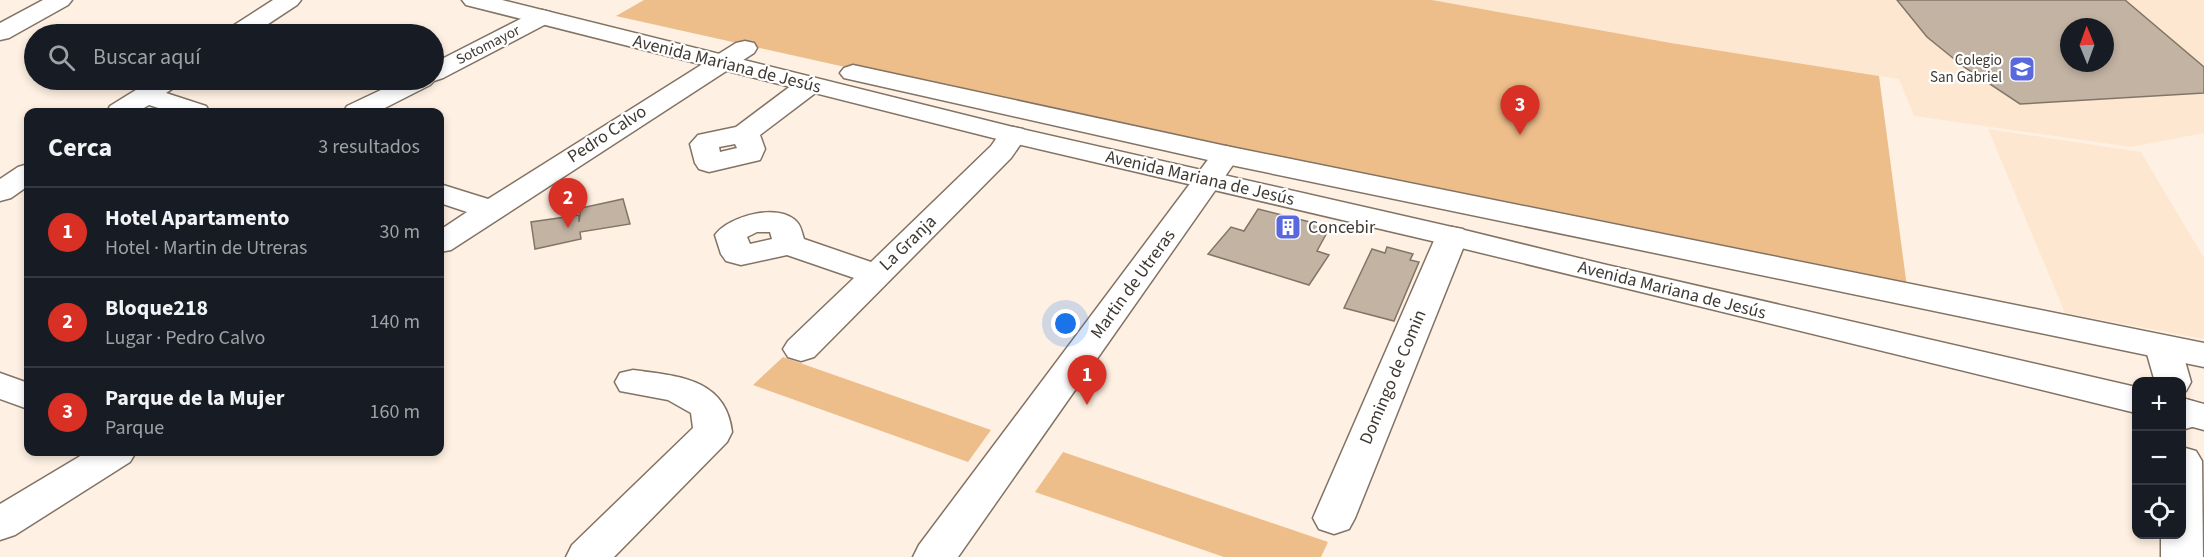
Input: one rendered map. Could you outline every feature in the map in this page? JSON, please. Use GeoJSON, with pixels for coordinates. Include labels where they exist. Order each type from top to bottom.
{"type":"FeatureCollection","features":[{"type":"Feature","properties":{"kind":"main road"},"geometry":{"type":"LineString","coordinates":[[0,33],[60,0]]}},
{"type":"Feature","properties":{"kind":"main road"},"geometry":{"type":"LineString","coordinates":[[259,24],[289,0]]}},
{"type":"Feature","properties":{"kind":"main road","name":"Avenida Mariana de Jesús"},"geometry":{"type":"LineString","coordinates":[[474,0],[546,8],[745,48],[806,77],[1013,135],[1217,168],[2204,355]]}},
{"type":"Feature","properties":{"kind":"main road","name":"Avenida Mariana de Jesús"},"geometry":{"type":"LineString","coordinates":[[546,8],[720,62],[806,77],[1217,168],[1452,236],[1618,278],[2132,399]]}},
{"type":"Feature","properties":{"kind":"main road","name":"Sotomayor"},"geometry":{"type":"LineString","coordinates":[[444,67],[546,8]]}},
{"type":"Feature","properties":{"kind":"main road","name":"Pedro Calvo"},"geometry":{"type":"LineString","coordinates":[[444,240],[489,209],[745,48]]}},
{"type":"Feature","properties":{"kind":"main road"},"geometry":{"type":"LineString","coordinates":[[745,133],[806,77]]}},
{"type":"Feature","properties":{"kind":"main road"},"geometry":{"type":"LineString","coordinates":[[126,108],[154,90]]}},
{"type":"Feature","properties":{"kind":"main road"},"geometry":{"type":"LineString","coordinates":[[365,108],[401,90]]}},
{"type":"Feature","properties":{"kind":"main road"},"geometry":{"type":"LineString","coordinates":[[145,96],[183,108]]}},
{"type":"Feature","properties":{"kind":"main road","name":"La Granja"},"geometry":{"type":"LineString","coordinates":[[801,349],[1001,152],[1013,135]]}},
{"type":"Feature","properties":{"kind":"main road","name":"Martin de Utreras"},"geometry":{"type":"LineString","coordinates":[[934,557],[1217,168]]}},
{"type":"Feature","properties":{"kind":"main road"},"geometry":{"type":"LineString","coordinates":[[11,194],[24,178]]}},
{"type":"Feature","properties":{"kind":"main road"},"geometry":{"type":"LineString","coordinates":[[444,194],[489,209]]}},
{"type":"Feature","properties":{"kind":"main road","name":"Domingo de Comin"},"geometry":{"type":"LineString","coordinates":[[1334,518],[1452,236]]}},
{"type":"Feature","properties":{"kind":"main road"},"geometry":{"type":"LineString","coordinates":[[789,245],[876,274]]}},
{"type":"Feature","properties":{"kind":"main road"},"geometry":{"type":"LineString","coordinates":[[2163,347],[2172,377]]}},
{"type":"Feature","properties":{"kind":"main road"},"geometry":{"type":"LineString","coordinates":[[587,557],[712,432],[711,415],[699,398],[668,388],[633,382]]}},
{"type":"Feature","properties":{"kind":"main road"},"geometry":{"type":"LineString","coordinates":[[0,384],[24,395]]}},
{"type":"Feature","properties":{"kind":"main road"},"geometry":{"type":"LineString","coordinates":[[2186,412],[2204,417]]}},
{"type":"Feature","properties":{"kind":"main road"},"geometry":{"type":"LineString","coordinates":[[0,524],[110,456]]}},
{"type":"Feature","properties":{"kind":"main road"},"geometry":{"type":"LineString","coordinates":[[2181,485],[2182,557]]}},
{"type":"Feature","properties":{"kind":"shaded area"},"geometry":{"type":"Polygon","coordinates":[[[644,0],[1432,0],[1671,43],[1879,76],[1908,295],[1420,195],[616,16],[644,0]]]}},
{"type":"Feature","properties":{"kind":"shaded area","name":"Colegio San Gabriel"},"geometry":{"type":"Polygon","coordinates":[[[1432,0],[2204,0],[2204,133],[2131,147],[1914,116],[1899,79],[1671,43],[1432,0]]]}},
{"type":"Feature","properties":{"kind":"shaded area"},"geometry":{"type":"Polygon","coordinates":[[[1988,129],[2141,152],[2204,258],[2204,339],[2065,313],[1988,129]]]}},
{"type":"Feature","properties":{"kind":"shaded area"},"geometry":{"type":"Polygon","coordinates":[[[783,357],[991,430],[968,462],[753,385],[783,357]]]}},
{"type":"Feature","properties":{"kind":"shaded area"},"geometry":{"type":"Polygon","coordinates":[[[1063,452],[1328,542],[1321,557],[1224,557],[1035,492],[1063,452]]]}},
{"type":"Feature","properties":{"kind":"building"},"geometry":{"type":"Polygon","coordinates":[[[1897,0],[2125,0],[2204,67],[2204,93],[2020,104],[1964,67],[1927,37],[1897,0]]]}},
{"type":"Feature","properties":{"kind":"building"},"geometry":{"type":"Polygon","coordinates":[[[623,199],[630,224],[580,232],[581,239],[535,249],[531,222],[579,215],[579,222],[581,208],[623,199]]]}},
{"type":"Feature","properties":{"kind":"building"},"geometry":{"type":"Polygon","coordinates":[[[1258,209],[1330,227],[1317,251],[1329,255],[1309,285],[1208,254],[1231,227],[1244,231],[1258,209]]]}},
{"type":"Feature","properties":{"kind":"building"},"geometry":{"type":"Polygon","coordinates":[[[1387,247],[1413,254],[1410,260],[1419,262],[1394,321],[1344,308],[1372,249],[1385,253],[1387,247]]]}},
{"type":"Feature","properties":{"kind":"place","name":"Colegio San Gabriel"},"geometry":{"type":"Point","coordinates":[2022,69]}},
{"type":"Feature","properties":{"kind":"place","name":"Parque de la Mujer"},"geometry":{"type":"Point","coordinates":[1520,135]}},
{"type":"Feature","properties":{"kind":"place","name":"Concebir"},"geometry":{"type":"Point","coordinates":[1288,227]}},
{"type":"Feature","properties":{"kind":"place","name":"Bloque218"},"geometry":{"type":"Point","coordinates":[568,228]}},
{"type":"Feature","properties":{"kind":"place","name":"Hotel Apartamento"},"geometry":{"type":"Point","coordinates":[1087,405]}}]}
